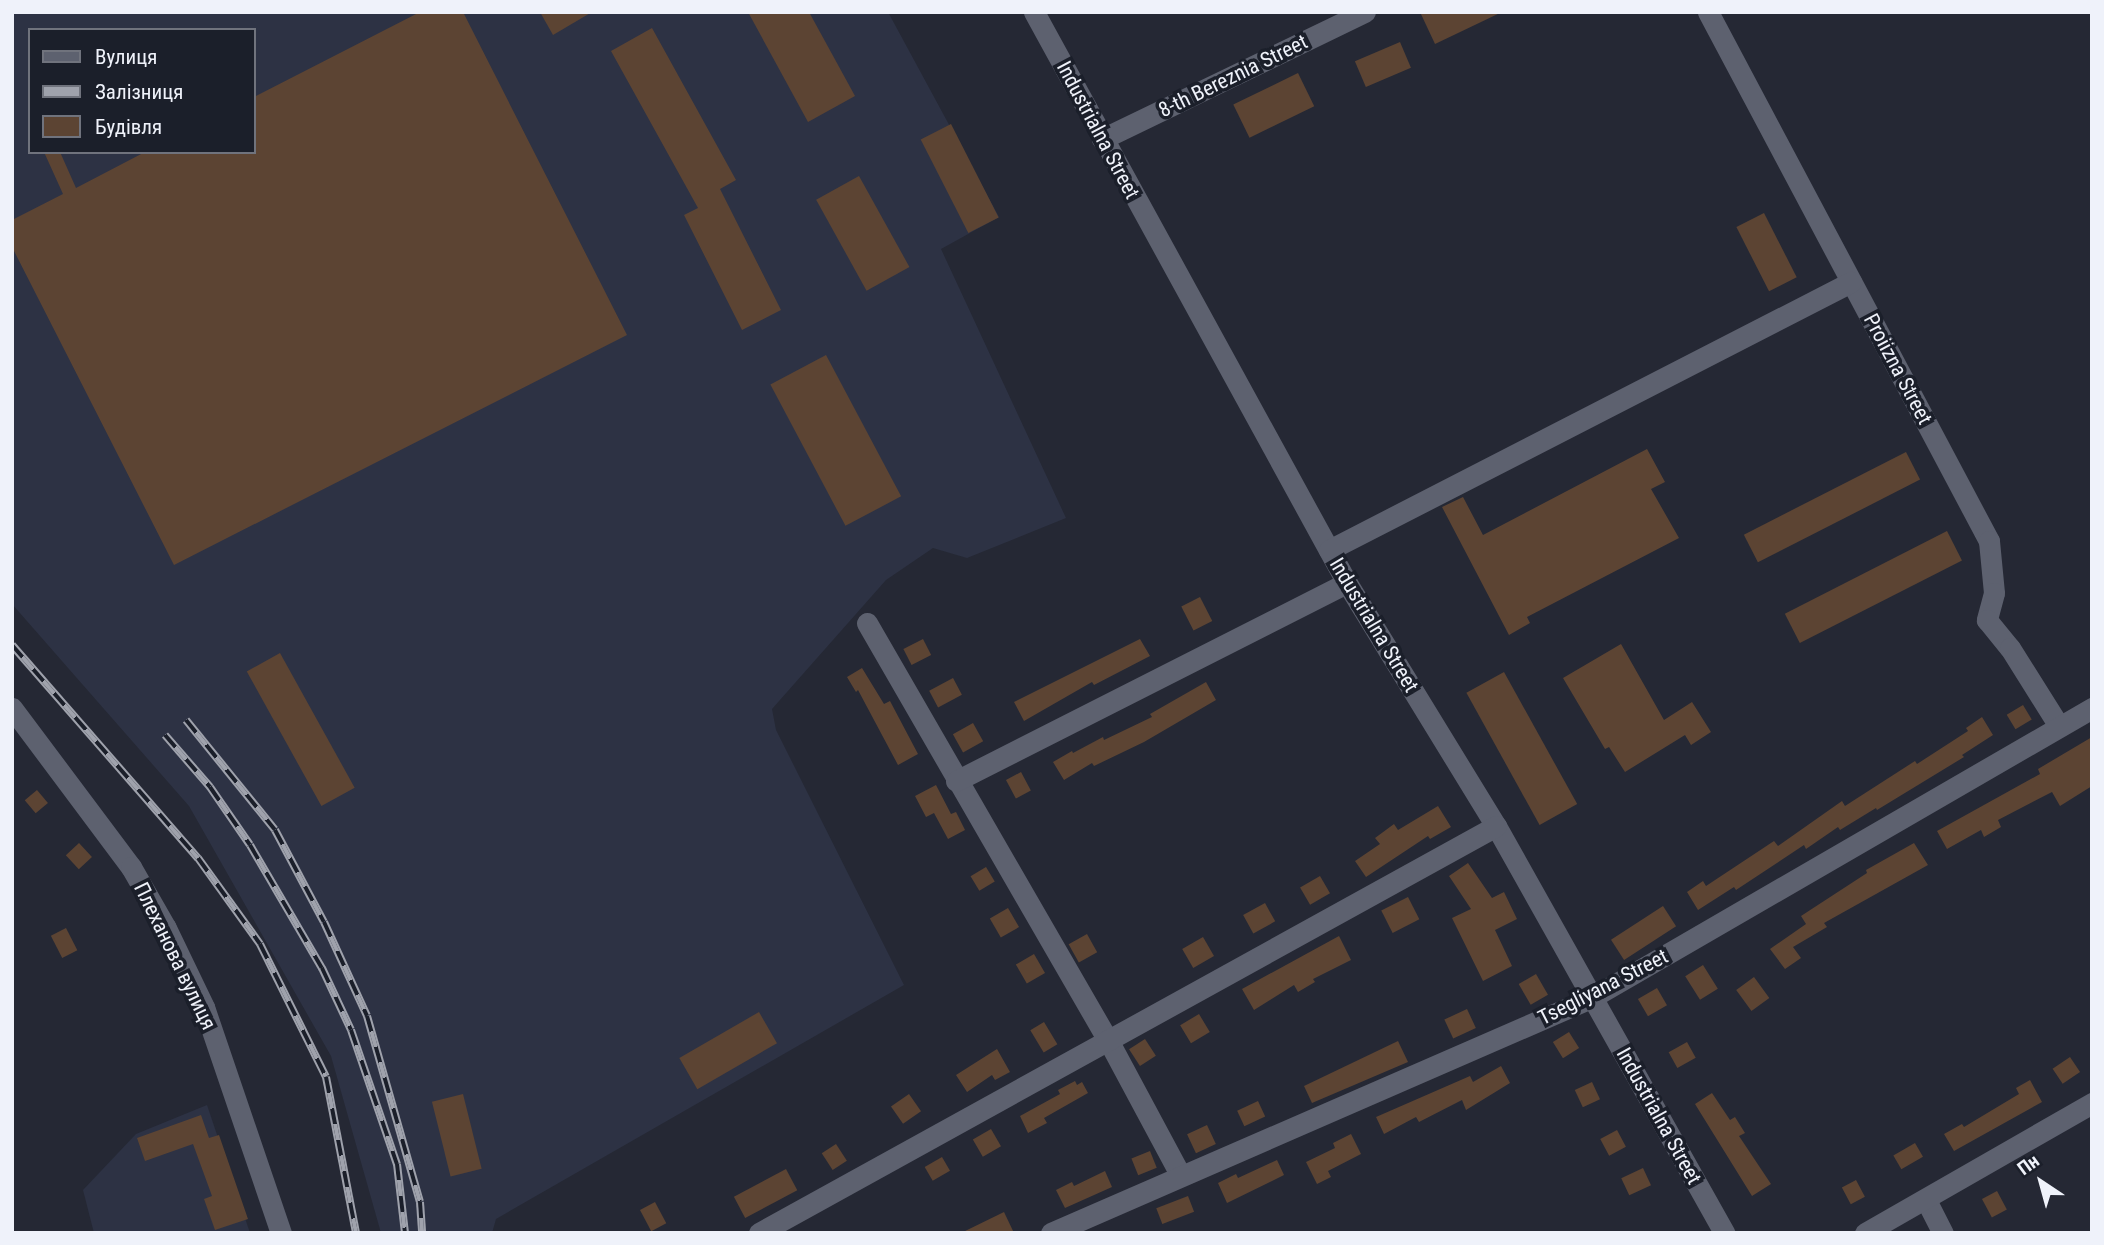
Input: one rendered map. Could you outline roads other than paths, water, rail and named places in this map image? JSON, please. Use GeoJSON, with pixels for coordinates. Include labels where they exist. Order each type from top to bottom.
{"type":"FeatureCollection","features":[{"type":"Feature","properties":{"kind":"street","name":"Industrialna Street"},"geometry":{"type":"LineString","coordinates":[[1034,12],[1347,583],[1496,826],[1724,1233]]}},
{"type":"Feature","properties":{"kind":"street","name":"8-th Bereznia Street"},"geometry":{"type":"LineString","coordinates":[[1102,139],[1365,12]]}},
{"type":"Feature","properties":{"kind":"street","name":"Proiizna Street"},"geometry":{"type":"LineString","coordinates":[[1708,12],[1989,541],[1994,593],[1987,620],[2010,648],[2059,726]]}},
{"type":"Feature","properties":{"kind":"street"},"geometry":{"type":"LineString","coordinates":[[1329,550],[1851,282]]}},
{"type":"Feature","properties":{"kind":"street"},"geometry":{"type":"LineString","coordinates":[[956,781],[1347,583]]}},
{"type":"Feature","properties":{"kind":"street"},"geometry":{"type":"LineString","coordinates":[[867,623],[1108,1040],[1181,1176]]}},
{"type":"Feature","properties":{"kind":"street","name":"Плеханова вулиця"},"geometry":{"type":"LineString","coordinates":[[12,708],[131,867],[166,928],[204,1007],[281,1233]]}},
{"type":"Feature","properties":{"kind":"street","name":"Tsegliyana Street"},"geometry":{"type":"LineString","coordinates":[[1051,1233],[1592,997],[2092,708]]}},
{"type":"Feature","properties":{"kind":"street"},"geometry":{"type":"LineString","coordinates":[[759,1233],[1496,826]]}},
{"type":"Feature","properties":{"kind":"street"},"geometry":{"type":"LineString","coordinates":[[1865,1233],[2092,1103]]}},
{"type":"Feature","properties":{"kind":"street"},"geometry":{"type":"LineString","coordinates":[[1926,1200],[1943,1233]]}},
{"type":"Feature","properties":{"kind":"railway"},"geometry":{"type":"LineString","coordinates":[[12,645],[198,858],[260,944],[326,1077],[356,1233]]}},
{"type":"Feature","properties":{"kind":"railway"},"geometry":{"type":"LineString","coordinates":[[186,720],[275,830],[324,922],[367,1016],[420,1202],[422,1233]]}},
{"type":"Feature","properties":{"kind":"railway"},"geometry":{"type":"LineString","coordinates":[[165,735],[210,787],[250,845],[322,968],[351,1030],[397,1164],[405,1233]]}}]}
